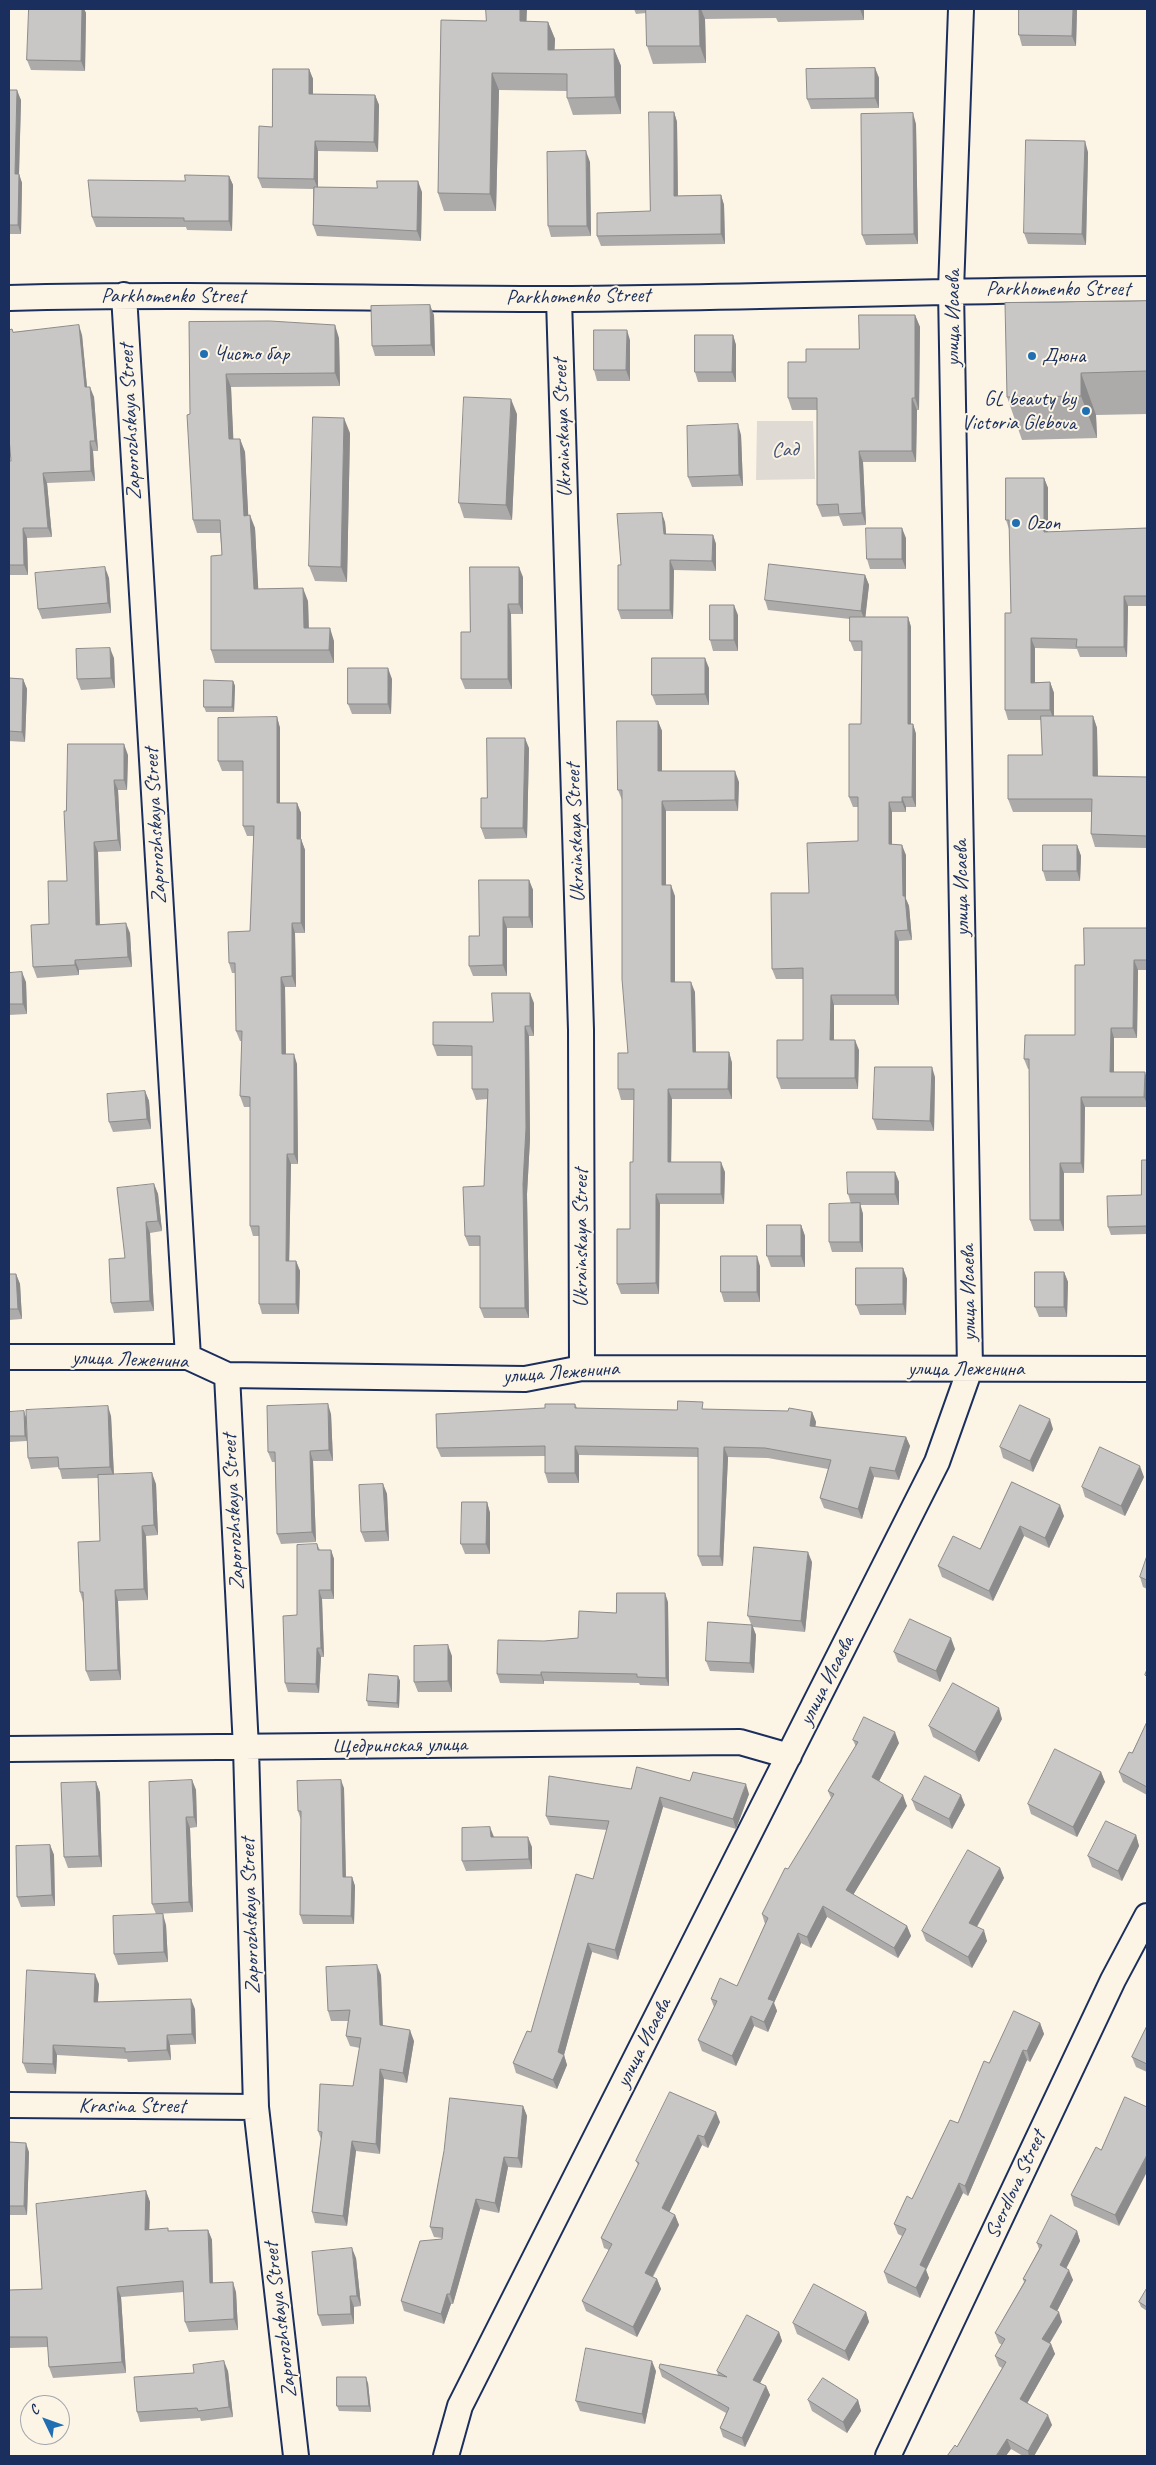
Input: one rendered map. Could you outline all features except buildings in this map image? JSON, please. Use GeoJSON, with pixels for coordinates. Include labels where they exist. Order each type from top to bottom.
{"type":"FeatureCollection","features":[{"type":"Feature","properties":{"kind":"street","name":"улица Исаева"},"geometry":{"type":"LineString","coordinates":[[446,2456],[460,2406],[938,1462],[970,1369],[951,290],[961,9]]}},
{"type":"Feature","properties":{"kind":"street","name":"Parkhomenko Street"},"geometry":{"type":"LineString","coordinates":[[9,298],[124,295],[559,298],[951,290],[1147,289]]}},
{"type":"Feature","properties":{"kind":"street","name":"Zaporozhskaya Street"},"geometry":{"type":"LineString","coordinates":[[124,295],[188,1357]]}},
{"type":"Feature","properties":{"kind":"street","name":"Ukrainskaya Street"},"geometry":{"type":"LineString","coordinates":[[559,298],[581,1030],[582,1368]]}},
{"type":"Feature","properties":{"kind":"street","name":"улица Леженина"},"geometry":{"type":"LineString","coordinates":[[9,1357],[188,1357],[227,1375],[524,1379],[582,1368],[1147,1368]]}},
{"type":"Feature","properties":{"kind":"street","name":"Zaporozhskaya Street"},"geometry":{"type":"LineString","coordinates":[[227,1375],[246,1748],[256,2107],[296,2456]]}},
{"type":"Feature","properties":{"kind":"street","name":"Щедринская улица"},"geometry":{"type":"LineString","coordinates":[[9,1749],[740,1742],[789,1756]]}},
{"type":"Feature","properties":{"kind":"street","name":"Sverdlova Street"},"geometry":{"type":"LineString","coordinates":[[888,2456],[1113,1980],[1147,1916]]}},
{"type":"Feature","properties":{"kind":"street","name":"Krasina Street"},"geometry":{"type":"LineString","coordinates":[[9,2105],[256,2107]]}},
{"type":"Feature","properties":{"kind":"green space","name":"Сад"},"geometry":{"type":"Polygon","coordinates":[[[757,421],[813,421],[815,479],[756,480],[757,421]]]}},
{"type":"Feature","properties":{"kind":"place","name":"Чисто бар"},"geometry":{"type":"Point","coordinates":[204,354]}},
{"type":"Feature","properties":{"kind":"place","name":"Дюна"},"geometry":{"type":"Point","coordinates":[1032,356]}},
{"type":"Feature","properties":{"kind":"place","name":"GL beauty by Victoria Glebova"},"geometry":{"type":"Point","coordinates":[1086,411]}},
{"type":"Feature","properties":{"kind":"place","name":"Ozon"},"geometry":{"type":"Point","coordinates":[1016,523]}}]}
